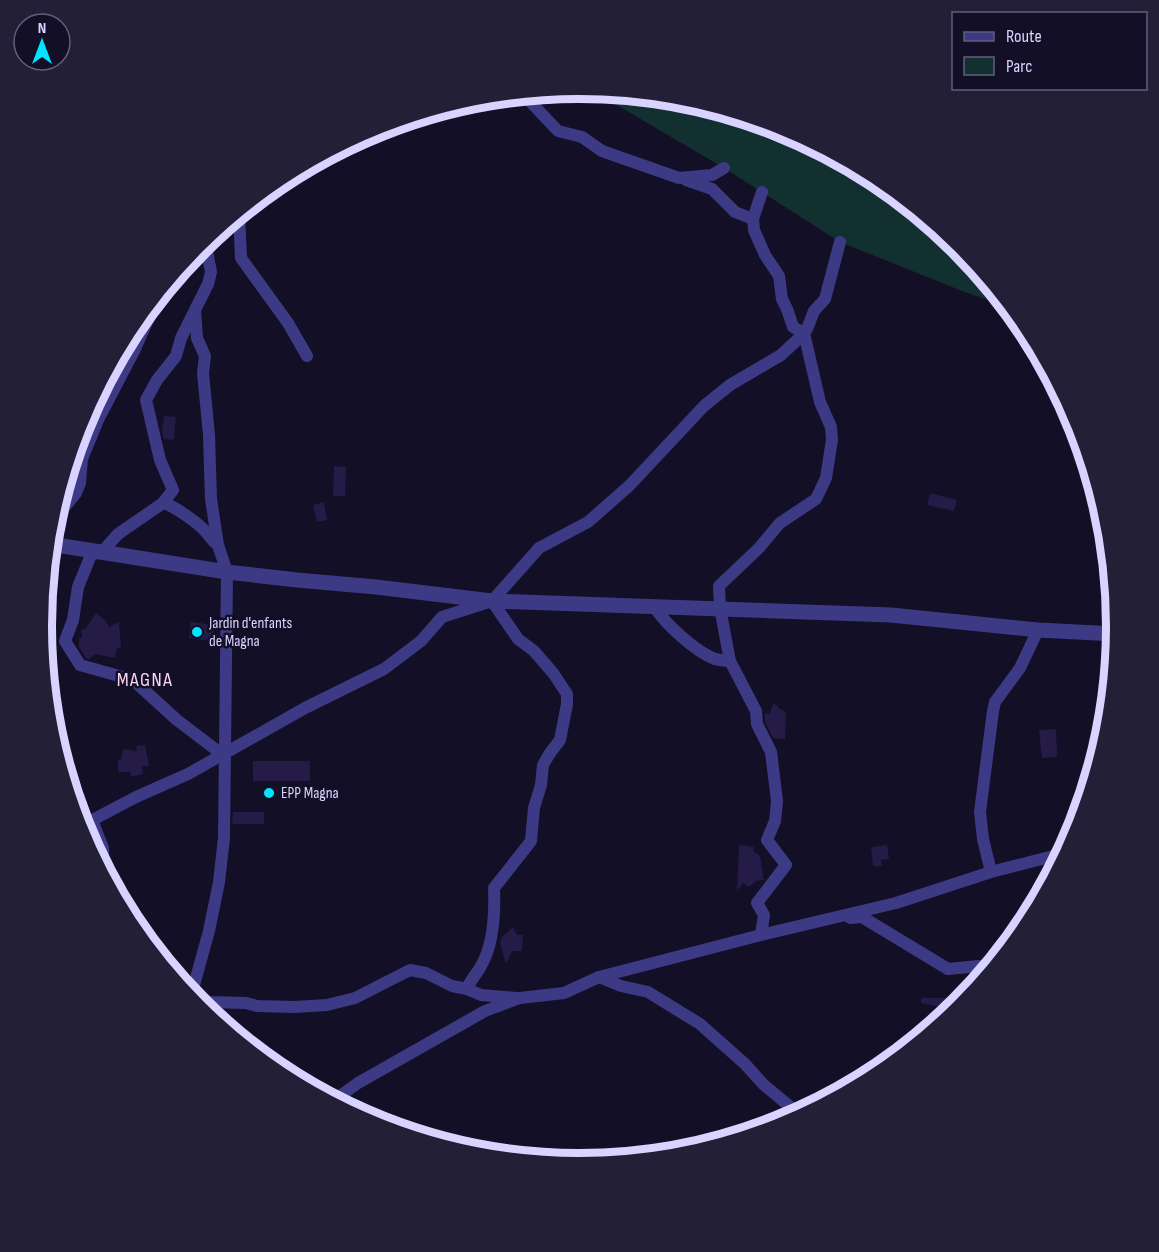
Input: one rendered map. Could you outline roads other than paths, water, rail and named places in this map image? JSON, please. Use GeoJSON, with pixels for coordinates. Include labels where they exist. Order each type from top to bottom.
{"type":"FeatureCollection","features":[{"type":"Feature","properties":{"kind":"street"},"geometry":{"type":"LineString","coordinates":[[530,102],[558,131],[582,137],[602,151],[712,189],[735,212],[753,219]]}},
{"type":"Feature","properties":{"kind":"street"},"geometry":{"type":"LineString","coordinates":[[679,178],[712,175],[724,168]]}},
{"type":"Feature","properties":{"kind":"street"},"geometry":{"type":"LineString","coordinates":[[761,935],[764,915],[757,903],[786,865],[768,840],[775,821],[777,801],[771,752],[757,724],[756,711],[730,661],[720,608],[719,586],[759,548],[780,523],[816,499],[826,478],[832,440],[831,427],[820,402],[804,333],[793,327],[782,299],[779,276],[754,230],[753,219],[762,192]]}},
{"type":"Feature","properties":{"kind":"street"},"geometry":{"type":"LineString","coordinates":[[239,224],[241,258],[288,323],[307,356]]}},
{"type":"Feature","properties":{"kind":"street"},"geometry":{"type":"LineString","coordinates":[[90,821],[223,755],[305,708],[384,669],[421,641],[442,617],[492,601],[539,548],[588,522],[629,486],[704,406],[730,385],[781,355],[804,333],[814,311],[825,299],[840,242]]}},
{"type":"Feature","properties":{"kind":"street"},"geometry":{"type":"LineString","coordinates":[[207,253],[211,272],[208,284],[181,338],[176,356],[157,380],[146,400],[160,460],[173,490],[163,503],[117,534],[103,550],[91,555],[78,587],[73,620],[65,641],[80,665],[133,680],[177,720],[223,755]]}},
{"type":"Feature","properties":{"kind":"street"},"geometry":{"type":"LineString","coordinates":[[194,985],[209,931],[219,882],[224,838],[226,572],[218,545],[210,487],[209,435],[203,373],[205,356],[197,338],[195,310]]}},
{"type":"Feature","properties":{"kind":"street"},"geometry":{"type":"LineString","coordinates":[[115,378],[134,351],[144,329]]}},
{"type":"Feature","properties":{"kind":"street"},"geometry":{"type":"LineString","coordinates":[[67,504],[76,493],[80,483],[82,459],[96,418]]}},
{"type":"Feature","properties":{"kind":"street"},"geometry":{"type":"LineString","coordinates":[[163,503],[169,504],[195,522],[210,540],[218,545]]}},
{"type":"Feature","properties":{"kind":"street"},"geometry":{"type":"LineString","coordinates":[[59,544],[226,572],[492,601],[891,615],[1038,630],[1106,633]]}},
{"type":"Feature","properties":{"kind":"street"},"geometry":{"type":"LineString","coordinates":[[467,989],[471,979],[481,968],[489,949],[495,900],[494,888],[531,841],[534,808],[541,785],[543,765],[560,740],[567,704],[567,694],[553,674],[534,651],[518,639],[492,601]]}},
{"type":"Feature","properties":{"kind":"street"},"geometry":{"type":"LineString","coordinates":[[654,606],[669,625],[690,642],[715,659],[730,661]]}},
{"type":"Feature","properties":{"kind":"street"},"geometry":{"type":"LineString","coordinates":[[991,872],[983,839],[980,812],[993,711],[995,702],[1020,668],[1038,630]]}},
{"type":"Feature","properties":{"kind":"street"},"geometry":{"type":"LineString","coordinates":[[210,1002],[294,1007],[327,1005],[355,998],[410,970],[426,973],[452,986],[482,995],[520,998],[564,993],[599,976],[896,903],[991,872],[1053,856]]}},
{"type":"Feature","properties":{"kind":"street"},"geometry":{"type":"LineString","coordinates":[[834,919],[862,917],[948,969],[982,966]]}},
{"type":"Feature","properties":{"kind":"street"},"geometry":{"type":"LineString","coordinates":[[599,976],[621,986],[648,992],[700,1024],[792,1108]]}},
{"type":"Feature","properties":{"kind":"street"},"geometry":{"type":"LineString","coordinates":[[340,1096],[358,1083],[474,1017],[520,998]]}},
{"type":"Feature","properties":{"kind":"place","name":"Jardin d'enfants de Magna"},"geometry":{"type":"Point","coordinates":[197,632]}},
{"type":"Feature","properties":{"kind":"place","name":"EPP Magna"},"geometry":{"type":"Point","coordinates":[269,793]}},
{"type":"Feature","properties":{"kind":"district","name":"MAGNA"},"geometry":{"type":"Point","coordinates":[145,680]}}]}
